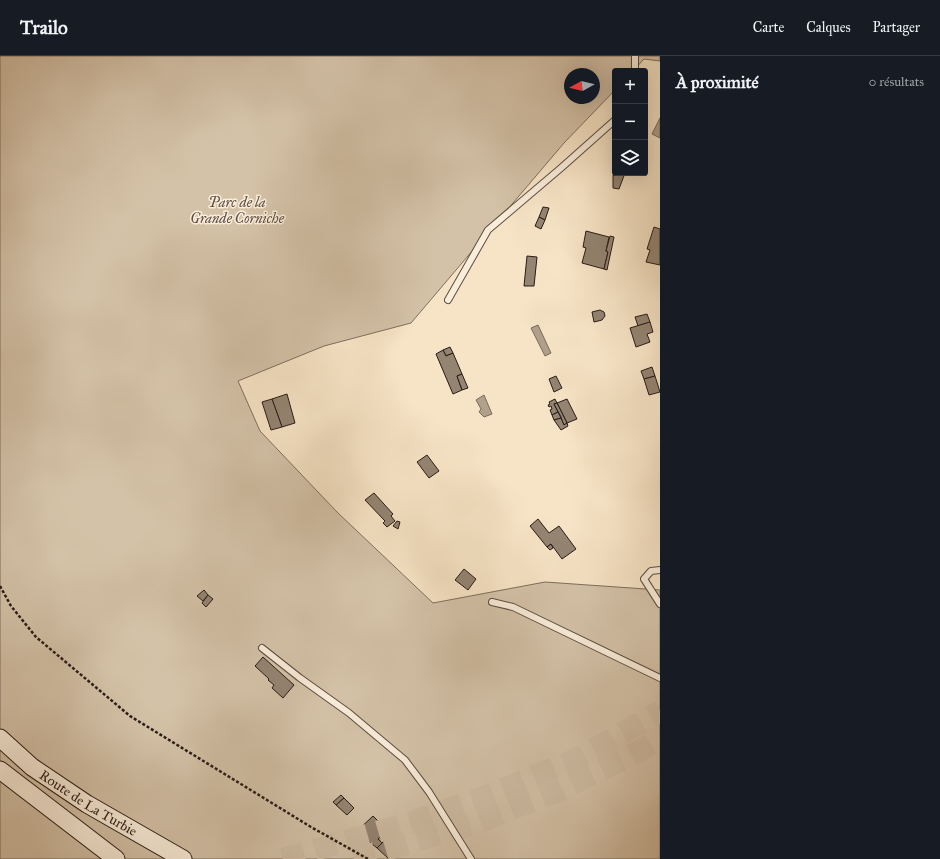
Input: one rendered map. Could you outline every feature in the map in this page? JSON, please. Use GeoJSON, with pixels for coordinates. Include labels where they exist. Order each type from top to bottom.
{"type":"FeatureCollection","features":[{"type":"Feature","properties":{"kind":"main road","name":"Route de La Turbie"},"geometry":{"type":"LineString","coordinates":[[0,738],[32,767],[87,804],[183,859]]}},
{"type":"Feature","properties":{"kind":"main road"},"geometry":{"type":"LineString","coordinates":[[0,770],[116,859]]}},
{"type":"Feature","properties":{"kind":"lane"},"geometry":{"type":"LineString","coordinates":[[635,56],[635,68]]}},
{"type":"Feature","properties":{"kind":"lane"},"geometry":{"type":"LineString","coordinates":[[448,300],[488,230],[612,123]]}},
{"type":"Feature","properties":{"kind":"lane"},"geometry":{"type":"LineString","coordinates":[[660,570],[651,571],[644,579],[660,604]]}},
{"type":"Feature","properties":{"kind":"lane"},"geometry":{"type":"LineString","coordinates":[[492,602],[513,607],[660,678]]}},
{"type":"Feature","properties":{"kind":"lane"},"geometry":{"type":"LineString","coordinates":[[262,648],[300,678],[349,713],[405,760],[428,792],[471,859]]}},
{"type":"Feature","properties":{"kind":"path"},"geometry":{"type":"LineString","coordinates":[[0,586],[11,606],[36,637],[130,716],[311,828],[368,859]]}},
{"type":"Feature","properties":{"kind":"green space","name":"Parc de la Grande Corniche"},"geometry":{"type":"Polygon","coordinates":[[[0,56],[660,56],[660,61],[644,59],[636,68],[612,68],[612,93],[564,143],[411,323],[324,346],[238,381],[260,431],[338,513],[433,603],[545,582],[660,590],[660,859],[0,859],[0,56]]]}},
{"type":"Feature","properties":{"kind":"shaded area"},"geometry":{"type":"Polygon","coordinates":[[[660,118],[660,138],[652,134],[660,118]]]}},
{"type":"Feature","properties":{"kind":"shaded area"},"geometry":{"type":"Polygon","coordinates":[[[538,325],[551,353],[545,356],[531,328],[538,325]]]}},
{"type":"Feature","properties":{"kind":"shaded area"},"geometry":{"type":"Polygon","coordinates":[[[484,395],[492,414],[484,417],[479,412],[481,409],[476,400],[484,395]]]}},
{"type":"Feature","properties":{"kind":"building"},"geometry":{"type":"Polygon","coordinates":[[[613,176],[624,176],[619,189],[613,188],[613,176]]]}},
{"type":"Feature","properties":{"kind":"building"},"geometry":{"type":"Polygon","coordinates":[[[543,207],[549,208],[545,220],[539,217],[543,207]]]}},
{"type":"Feature","properties":{"kind":"building"},"geometry":{"type":"Polygon","coordinates":[[[539,217],[545,220],[541,229],[535,226],[539,217]]]}},
{"type":"Feature","properties":{"kind":"building"},"geometry":{"type":"Polygon","coordinates":[[[654,227],[660,229],[660,265],[646,262],[650,250],[647,249],[654,227]]]}},
{"type":"Feature","properties":{"kind":"building"},"geometry":{"type":"Polygon","coordinates":[[[586,231],[609,237],[606,251],[608,252],[604,269],[582,263],[586,248],[583,247],[586,231]]]}},
{"type":"Feature","properties":{"kind":"building"},"geometry":{"type":"Polygon","coordinates":[[[610,236],[614,237],[607,270],[604,269],[608,252],[606,251],[610,236]]]}},
{"type":"Feature","properties":{"kind":"building"},"geometry":{"type":"Polygon","coordinates":[[[527,256],[537,257],[534,286],[524,286],[527,256]]]}},
{"type":"Feature","properties":{"kind":"building"},"geometry":{"type":"Polygon","coordinates":[[[600,310],[604,312],[605,316],[602,320],[594,322],[592,312],[600,310]]]}},
{"type":"Feature","properties":{"kind":"building"},"geometry":{"type":"Polygon","coordinates":[[[647,314],[650,322],[638,326],[635,317],[647,314]]]}},
{"type":"Feature","properties":{"kind":"building"},"geometry":{"type":"Polygon","coordinates":[[[650,322],[653,332],[647,334],[650,342],[636,347],[630,328],[650,322]]]}},
{"type":"Feature","properties":{"kind":"building"},"geometry":{"type":"Polygon","coordinates":[[[450,347],[453,353],[446,356],[443,350],[450,347]]]}},
{"type":"Feature","properties":{"kind":"building"},"geometry":{"type":"Polygon","coordinates":[[[443,350],[446,356],[453,353],[462,374],[457,376],[462,390],[453,394],[436,354],[443,350]]]}},
{"type":"Feature","properties":{"kind":"building"},"geometry":{"type":"Polygon","coordinates":[[[652,367],[655,376],[644,379],[641,371],[652,367]]]}},
{"type":"Feature","properties":{"kind":"building"},"geometry":{"type":"Polygon","coordinates":[[[462,374],[468,388],[462,390],[457,376],[462,374]]]}},
{"type":"Feature","properties":{"kind":"building"},"geometry":{"type":"Polygon","coordinates":[[[556,376],[562,388],[554,392],[549,379],[556,376]]]}},
{"type":"Feature","properties":{"kind":"building"},"geometry":{"type":"Polygon","coordinates":[[[655,376],[660,392],[649,395],[644,379],[655,376]]]}},
{"type":"Feature","properties":{"kind":"building"},"geometry":{"type":"Polygon","coordinates":[[[287,394],[295,423],[282,427],[272,399],[287,394]]]}},
{"type":"Feature","properties":{"kind":"building"},"geometry":{"type":"Polygon","coordinates":[[[272,399],[282,427],[271,430],[262,402],[272,399]]]}},
{"type":"Feature","properties":{"kind":"building"},"geometry":{"type":"Polygon","coordinates":[[[555,399],[557,403],[554,404],[558,412],[552,415],[550,410],[552,409],[551,406],[549,407],[548,405],[550,404],[549,402],[555,399]]]}},
{"type":"Feature","properties":{"kind":"building"},"geometry":{"type":"Polygon","coordinates":[[[567,399],[577,419],[567,423],[557,403],[567,399]]]}},
{"type":"Feature","properties":{"kind":"building"},"geometry":{"type":"Polygon","coordinates":[[[557,403],[567,423],[564,425],[554,404],[557,403]]]}},
{"type":"Feature","properties":{"kind":"building"},"geometry":{"type":"Polygon","coordinates":[[[558,412],[561,418],[554,420],[552,415],[558,412]]]}},
{"type":"Feature","properties":{"kind":"building"},"geometry":{"type":"Polygon","coordinates":[[[561,418],[564,425],[567,423],[568,426],[561,430],[554,420],[561,418]]]}},
{"type":"Feature","properties":{"kind":"building"},"geometry":{"type":"Polygon","coordinates":[[[427,455],[439,471],[429,478],[417,462],[427,455]]]}},
{"type":"Feature","properties":{"kind":"building"},"geometry":{"type":"Polygon","coordinates":[[[374,493],[393,514],[391,516],[395,521],[387,527],[383,523],[385,521],[365,500],[374,493]]]}},
{"type":"Feature","properties":{"kind":"building"},"geometry":{"type":"Polygon","coordinates":[[[538,519],[549,533],[559,526],[576,549],[562,559],[551,544],[547,547],[530,526],[538,519]]]}},
{"type":"Feature","properties":{"kind":"building"},"geometry":{"type":"Polygon","coordinates":[[[397,521],[400,522],[398,529],[393,526],[397,521]]]}},
{"type":"Feature","properties":{"kind":"building"},"geometry":{"type":"Polygon","coordinates":[[[551,544],[553,548],[550,550],[547,547],[551,544]]]}},
{"type":"Feature","properties":{"kind":"building"},"geometry":{"type":"Polygon","coordinates":[[[464,569],[476,579],[468,590],[455,580],[464,569]]]}},
{"type":"Feature","properties":{"kind":"building"},"geometry":{"type":"Polygon","coordinates":[[[204,590],[208,595],[203,601],[197,596],[204,590]]]}},
{"type":"Feature","properties":{"kind":"building"},"geometry":{"type":"Polygon","coordinates":[[[208,595],[213,599],[206,607],[202,603],[208,595]]]}},
{"type":"Feature","properties":{"kind":"building"},"geometry":{"type":"Polygon","coordinates":[[[263,657],[294,685],[283,698],[272,688],[274,685],[268,680],[269,679],[255,666],[263,657]]]}},
{"type":"Feature","properties":{"kind":"building"},"geometry":{"type":"Polygon","coordinates":[[[341,795],[344,798],[336,805],[333,802],[341,795]]]}},
{"type":"Feature","properties":{"kind":"building"},"geometry":{"type":"Polygon","coordinates":[[[344,798],[354,808],[347,815],[336,805],[344,798]]]}},
{"type":"Feature","properties":{"kind":"building"},"geometry":{"type":"Polygon","coordinates":[[[373,816],[380,823],[378,826],[384,833],[378,839],[382,843],[377,848],[366,839],[365,840],[357,831],[373,816]]]}},
{"type":"Feature","properties":{"kind":"building"},"geometry":{"type":"Polygon","coordinates":[[[384,833],[388,837],[382,843],[378,839],[384,833]]]}},
{"type":"Feature","properties":{"kind":"building"},"geometry":{"type":"Polygon","coordinates":[[[384,841],[395,853],[389,859],[377,848],[384,841]]]}},
{"type":"Feature","properties":{"kind":"tunnel"},"geometry":{"type":"LineString","coordinates":[[283,859],[415,821],[488,795],[581,757],[660,711]]}},
{"type":"Feature","properties":{"kind":"tunnel"},"geometry":{"type":"LineString","coordinates":[[354,859],[474,824],[558,791],[636,753],[660,738]]}}]}
